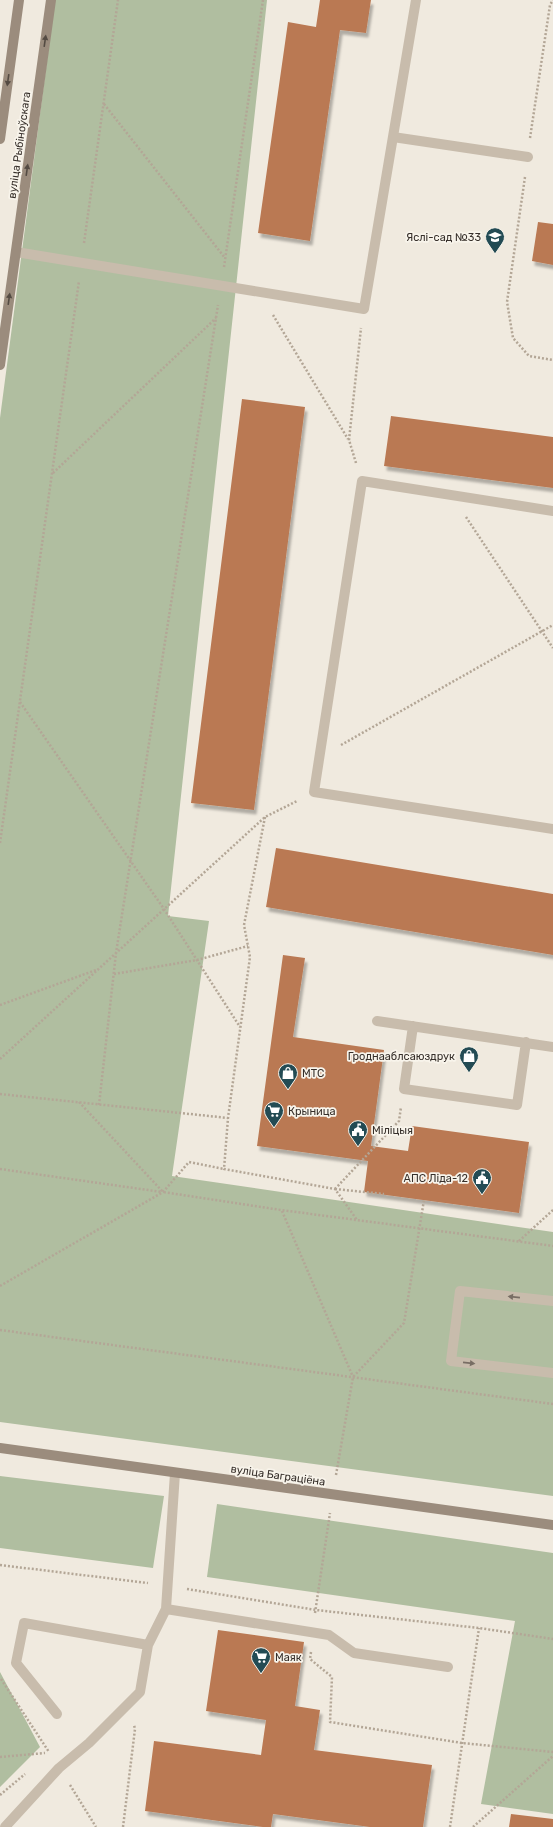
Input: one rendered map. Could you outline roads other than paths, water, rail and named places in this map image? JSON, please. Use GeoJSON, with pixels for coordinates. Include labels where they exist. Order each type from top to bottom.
{"type":"FeatureCollection","features":[{"type":"Feature","properties":{"kind":"street","name":"вуліца Рыбіноўскага"},"geometry":{"type":"LineString","coordinates":[[0,139],[19,0]]}},
{"type":"Feature","properties":{"kind":"street","name":"вуліца Рыбіноўскага"},"geometry":{"type":"LineString","coordinates":[[0,365],[51,0]]}},
{"type":"Feature","properties":{"kind":"street","name":"вуліца Баграціёна"},"geometry":{"type":"LineString","coordinates":[[0,1448],[553,1525]]}},
{"type":"Feature","properties":{"kind":"lane"},"geometry":{"type":"LineString","coordinates":[[16,252],[364,310],[416,0]]}},
{"type":"Feature","properties":{"kind":"lane"},"geometry":{"type":"LineString","coordinates":[[393,137],[528,157]]}},
{"type":"Feature","properties":{"kind":"lane"},"geometry":{"type":"LineString","coordinates":[[553,511],[362,481],[314,792],[553,829]]}},
{"type":"Feature","properties":{"kind":"lane"},"geometry":{"type":"LineString","coordinates":[[377,1021],[553,1047]]}},
{"type":"Feature","properties":{"kind":"lane"},"geometry":{"type":"LineString","coordinates":[[413,1026],[404,1089],[517,1105],[526,1042]]}},
{"type":"Feature","properties":{"kind":"lane"},"geometry":{"type":"LineString","coordinates":[[553,1301],[460,1291],[451,1362],[553,1373]]}},
{"type":"Feature","properties":{"kind":"lane"},"geometry":{"type":"LineString","coordinates":[[5,1827],[59,1768],[89,1743],[140,1692],[148,1644],[166,1609],[176,1473]]}},
{"type":"Feature","properties":{"kind":"lane"},"geometry":{"type":"LineString","coordinates":[[166,1609],[329,1635],[354,1653],[448,1667]]}},
{"type":"Feature","properties":{"kind":"lane"},"geometry":{"type":"LineString","coordinates":[[58,1714],[16,1663],[24,1623],[148,1644]]}},
{"type":"Feature","properties":{"kind":"place","name":"Яслі-сад №33"},"geometry":{"type":"Point","coordinates":[495,254]}},
{"type":"Feature","properties":{"kind":"place","name":"Гроднааблсаюздрук"},"geometry":{"type":"Point","coordinates":[469,1073]}},
{"type":"Feature","properties":{"kind":"place","name":"МТС"},"geometry":{"type":"Point","coordinates":[288,1090]}},
{"type":"Feature","properties":{"kind":"place","name":"Крыница"},"geometry":{"type":"Point","coordinates":[274,1128]}},
{"type":"Feature","properties":{"kind":"place","name":"Міліцыя"},"geometry":{"type":"Point","coordinates":[358,1147]}},
{"type":"Feature","properties":{"kind":"place","name":"АПС Ліда-12"},"geometry":{"type":"Point","coordinates":[482,1195]}},
{"type":"Feature","properties":{"kind":"place","name":"Маяк"},"geometry":{"type":"Point","coordinates":[261,1674]}}]}
